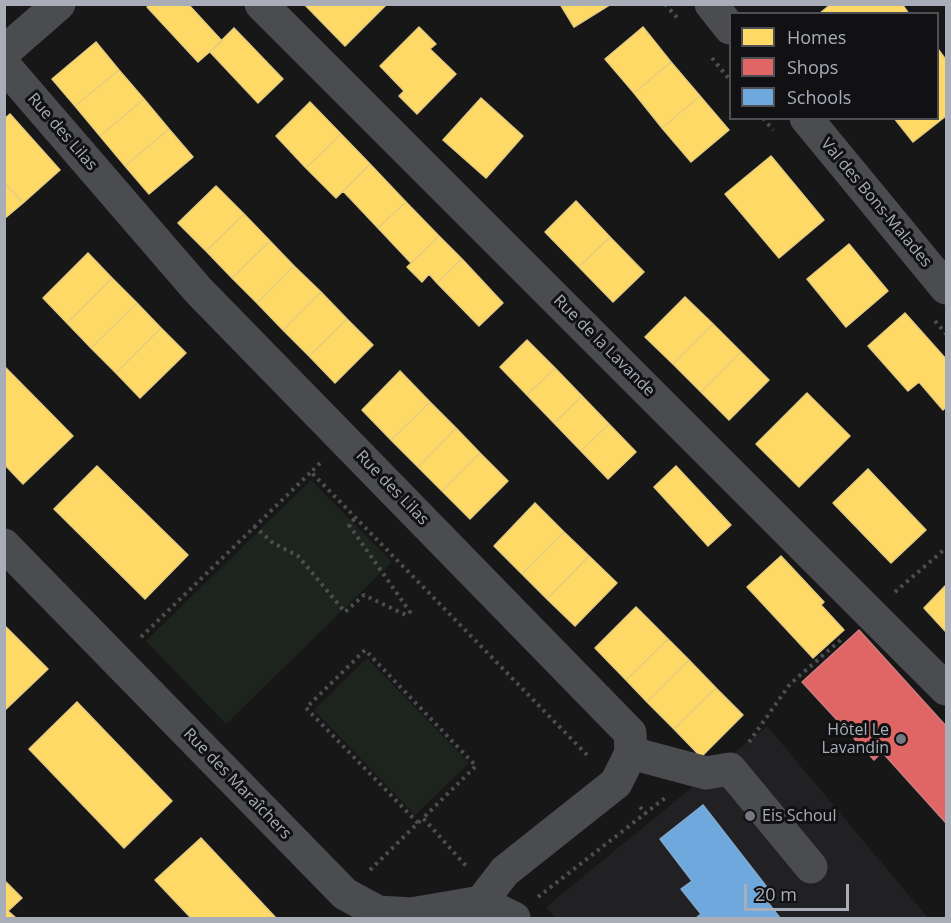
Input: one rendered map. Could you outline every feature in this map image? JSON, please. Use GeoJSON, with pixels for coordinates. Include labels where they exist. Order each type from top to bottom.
{"type":"FeatureCollection","features":[{"type":"Feature","properties":{"kind":"street"},"geometry":{"type":"LineString","coordinates":[[4,52],[59,4]]}},
{"type":"Feature","properties":{"kind":"street","name":"Rue de la Lavande"},"geometry":{"type":"LineString","coordinates":[[261,4],[872,612],[946,689]]}},
{"type":"Feature","properties":{"kind":"street"},"geometry":{"type":"LineString","coordinates":[[711,4],[729,27]]}},
{"type":"Feature","properties":{"kind":"street","name":"Rue des Lilas"},"geometry":{"type":"LineString","coordinates":[[4,65],[198,290],[615,717],[630,734],[631,753]]}},
{"type":"Feature","properties":{"kind":"street","name":"Val des Bons-Malades"},"geometry":{"type":"LineString","coordinates":[[808,120],[946,288]]}},
{"type":"Feature","properties":{"kind":"street","name":"Rue des Maraîchers"},"geometry":{"type":"LineString","coordinates":[[4,545],[345,894],[378,912],[411,914],[485,897]]}},
{"type":"Feature","properties":{"kind":"street"},"geometry":{"type":"LineString","coordinates":[[513,918],[485,897],[505,871],[616,783],[631,753],[718,771],[812,867]]}},
{"type":"Feature","properties":{"kind":"path"},"geometry":{"type":"LineString","coordinates":[[116,660],[344,439]]}},
{"type":"Feature","properties":{"kind":"path"},"geometry":{"type":"LineString","coordinates":[[311,472],[646,814]]}},
{"type":"Feature","properties":{"kind":"path"},"geometry":{"type":"LineString","coordinates":[[254,526],[273,543],[298,556],[345,612],[364,595],[406,615],[410,612],[349,525],[356,517]]}},
{"type":"Feature","properties":{"kind":"path"},"geometry":{"type":"LineString","coordinates":[[513,918],[681,784],[718,771],[790,684],[946,548]]}},
{"type":"Feature","properties":{"kind":"path"},"geometry":{"type":"LineString","coordinates":[[345,894],[417,824],[476,766],[365,650],[306,708],[417,824]]}},
{"type":"Feature","properties":{"kind":"path"},"geometry":{"type":"LineString","coordinates":[[423,818],[485,897]]}},
{"type":"Feature","properties":{"kind":"shaded area"},"geometry":{"type":"Polygon","coordinates":[[[311,480],[392,562],[226,724],[146,641],[311,480]]]}},
{"type":"Feature","properties":{"kind":"shaded area"},"geometry":{"type":"Polygon","coordinates":[[[367,658],[469,763],[415,815],[314,710],[367,658]]]}},
{"type":"Feature","properties":{"kind":"shaded area","name":"Eis Schoul"},"geometry":{"type":"Polygon","coordinates":[[[767,726],[928,918],[555,918],[546,907],[767,726]]]}},
{"type":"Feature","properties":{"kind":"building: Homes"},"geometry":{"type":"Polygon","coordinates":[[[150,4],[188,4],[222,41],[198,62],[147,7],[150,4]]]}},
{"type":"Feature","properties":{"kind":"building: Homes"},"geometry":{"type":"Polygon","coordinates":[[[304,4],[387,4],[345,46],[304,4]]]}},
{"type":"Feature","properties":{"kind":"building: Homes"},"geometry":{"type":"Polygon","coordinates":[[[560,4],[611,4],[574,27],[560,4]]]}},
{"type":"Feature","properties":{"kind":"building: Homes"},"geometry":{"type":"Polygon","coordinates":[[[831,4],[902,4],[908,12],[821,12],[831,4]]]}},
{"type":"Feature","properties":{"kind":"building: Homes"},"geometry":{"type":"Polygon","coordinates":[[[419,27],[436,44],[430,49],[456,74],[417,114],[399,96],[404,91],[380,66],[419,27]]]}},
{"type":"Feature","properties":{"kind":"building: Homes"},"geometry":{"type":"Polygon","coordinates":[[[643,27],[671,62],[634,93],[605,59],[643,27]]]}},
{"type":"Feature","properties":{"kind":"building: Homes"},"geometry":{"type":"Polygon","coordinates":[[[234,28],[283,79],[258,103],[210,52],[234,28]]]}},
{"type":"Feature","properties":{"kind":"building: Homes"},"geometry":{"type":"Polygon","coordinates":[[[96,42],[119,70],[75,106],[52,79],[96,42]]]}},
{"type":"Feature","properties":{"kind":"building: Homes"},"geometry":{"type":"Polygon","coordinates":[[[939,50],[946,60],[946,116],[913,142],[896,120],[939,120],[939,50]]]}},
{"type":"Feature","properties":{"kind":"building: Homes"},"geometry":{"type":"Polygon","coordinates":[[[671,62],[700,96],[662,128],[634,93],[671,62]]]}},
{"type":"Feature","properties":{"kind":"building: Homes"},"geometry":{"type":"Polygon","coordinates":[[[119,70],[144,99],[100,136],[75,106],[119,70]]]}},
{"type":"Feature","properties":{"kind":"building: Homes"},"geometry":{"type":"Polygon","coordinates":[[[700,96],[729,130],[691,162],[662,128],[700,96]]]}},
{"type":"Feature","properties":{"kind":"building: Homes"},"geometry":{"type":"Polygon","coordinates":[[[481,98],[523,136],[486,178],[443,140],[481,98]]]}},
{"type":"Feature","properties":{"kind":"building: Homes"},"geometry":{"type":"Polygon","coordinates":[[[144,99],[169,129],[125,166],[100,136],[144,99]]]}},
{"type":"Feature","properties":{"kind":"building: Homes"},"geometry":{"type":"Polygon","coordinates":[[[310,102],[341,134],[306,168],[276,136],[310,102]]]}},
{"type":"Feature","properties":{"kind":"building: Homes"},"geometry":{"type":"Polygon","coordinates":[[[10,114],[60,170],[23,203],[4,182],[4,119],[10,114]]]}},
{"type":"Feature","properties":{"kind":"building: Homes"},"geometry":{"type":"Polygon","coordinates":[[[169,129],[193,157],[149,194],[125,166],[169,129]]]}},
{"type":"Feature","properties":{"kind":"building: Homes"},"geometry":{"type":"Polygon","coordinates":[[[341,134],[370,164],[336,198],[306,168],[341,134]]]}},
{"type":"Feature","properties":{"kind":"building: Homes"},"geometry":{"type":"Polygon","coordinates":[[[771,156],[824,220],[779,258],[725,194],[771,156]]]}},
{"type":"Feature","properties":{"kind":"building: Homes"},"geometry":{"type":"Polygon","coordinates":[[[370,164],[406,202],[378,228],[343,191],[370,164]]]}},
{"type":"Feature","properties":{"kind":"building: Homes"},"geometry":{"type":"Polygon","coordinates":[[[4,182],[23,203],[4,219],[4,182]]]}},
{"type":"Feature","properties":{"kind":"building: Homes"},"geometry":{"type":"Polygon","coordinates":[[[216,186],[244,214],[206,251],[178,223],[216,186]]]}},
{"type":"Feature","properties":{"kind":"building: Homes"},"geometry":{"type":"Polygon","coordinates":[[[576,201],[610,237],[579,267],[545,232],[576,201]]]}},
{"type":"Feature","properties":{"kind":"building: Homes"},"geometry":{"type":"Polygon","coordinates":[[[406,202],[439,236],[411,263],[378,228],[406,202]]]}},
{"type":"Feature","properties":{"kind":"building: Homes"},"geometry":{"type":"Polygon","coordinates":[[[244,214],[270,241],[232,278],[206,251],[244,214]]]}},
{"type":"Feature","properties":{"kind":"building: Homes"},"geometry":{"type":"Polygon","coordinates":[[[439,236],[462,259],[437,283],[429,274],[422,282],[407,267],[439,236]]]}},
{"type":"Feature","properties":{"kind":"building: Homes"},"geometry":{"type":"Polygon","coordinates":[[[610,237],[644,272],[613,302],[579,267],[610,237]]]}},
{"type":"Feature","properties":{"kind":"building: Homes"},"geometry":{"type":"Polygon","coordinates":[[[270,241],[294,266],[257,303],[232,278],[270,241]]]}},
{"type":"Feature","properties":{"kind":"building: Homes"},"geometry":{"type":"Polygon","coordinates":[[[849,244],[888,291],[846,327],[807,279],[849,244]]]}},
{"type":"Feature","properties":{"kind":"building: Homes"},"geometry":{"type":"Polygon","coordinates":[[[88,253],[112,278],[67,323],[43,298],[88,253]]]}},
{"type":"Feature","properties":{"kind":"building: Homes"},"geometry":{"type":"Polygon","coordinates":[[[462,259],[503,303],[479,326],[437,283],[462,259]]]}},
{"type":"Feature","properties":{"kind":"building: Homes"},"geometry":{"type":"Polygon","coordinates":[[[294,266],[321,292],[283,330],[257,303],[294,266]]]}},
{"type":"Feature","properties":{"kind":"building: Homes"},"geometry":{"type":"Polygon","coordinates":[[[112,278],[137,303],[91,348],[67,323],[112,278]]]}},
{"type":"Feature","properties":{"kind":"building: Homes"},"geometry":{"type":"Polygon","coordinates":[[[321,292],[347,319],[309,356],[283,330],[321,292]]]}},
{"type":"Feature","properties":{"kind":"building: Homes"},"geometry":{"type":"Polygon","coordinates":[[[685,297],[713,324],[673,364],[645,337],[685,297]]]}},
{"type":"Feature","properties":{"kind":"building: Homes"},"geometry":{"type":"Polygon","coordinates":[[[137,303],[161,328],[116,373],[91,348],[137,303]]]}},
{"type":"Feature","properties":{"kind":"building: Homes"},"geometry":{"type":"Polygon","coordinates":[[[905,313],[946,359],[946,407],[943,410],[919,382],[908,391],[868,346],[905,313]]]}},
{"type":"Feature","properties":{"kind":"building: Homes"},"geometry":{"type":"Polygon","coordinates":[[[347,319],[373,345],[335,383],[309,356],[347,319]]]}},
{"type":"Feature","properties":{"kind":"building: Homes"},"geometry":{"type":"Polygon","coordinates":[[[713,324],[741,352],[701,392],[673,364],[713,324]]]}},
{"type":"Feature","properties":{"kind":"building: Homes"},"geometry":{"type":"Polygon","coordinates":[[[161,328],[186,353],[140,398],[116,373],[161,328]]]}},
{"type":"Feature","properties":{"kind":"building: Homes"},"geometry":{"type":"Polygon","coordinates":[[[527,340],[555,368],[527,395],[500,367],[527,340]]]}},
{"type":"Feature","properties":{"kind":"building: Homes"},"geometry":{"type":"Polygon","coordinates":[[[741,352],[769,380],[729,420],[701,392],[741,352]]]}},
{"type":"Feature","properties":{"kind":"building: Homes"},"geometry":{"type":"Polygon","coordinates":[[[4,366],[73,436],[23,484],[4,464],[4,366]]]}},
{"type":"Feature","properties":{"kind":"building: Homes"},"geometry":{"type":"Polygon","coordinates":[[[555,368],[582,396],[554,423],[527,395],[555,368]]]}},
{"type":"Feature","properties":{"kind":"building: Homes"},"geometry":{"type":"Polygon","coordinates":[[[400,371],[430,402],[391,440],[362,410],[400,371]]]}},
{"type":"Feature","properties":{"kind":"building: Homes"},"geometry":{"type":"Polygon","coordinates":[[[807,393],[850,436],[799,487],[756,444],[807,393]]]}},
{"type":"Feature","properties":{"kind":"building: Homes"},"geometry":{"type":"Polygon","coordinates":[[[582,396],[609,424],[581,451],[554,423],[582,396]]]}},
{"type":"Feature","properties":{"kind":"building: Homes"},"geometry":{"type":"Polygon","coordinates":[[[430,402],[456,428],[418,467],[391,440],[430,402]]]}},
{"type":"Feature","properties":{"kind":"building: Homes"},"geometry":{"type":"Polygon","coordinates":[[[609,424],[636,452],[608,479],[581,451],[609,424]]]}},
{"type":"Feature","properties":{"kind":"building: Homes"},"geometry":{"type":"Polygon","coordinates":[[[456,428],[480,453],[442,491],[418,467],[456,428]]]}},
{"type":"Feature","properties":{"kind":"building: Homes"},"geometry":{"type":"Polygon","coordinates":[[[480,453],[508,481],[470,519],[442,491],[480,453]]]}},
{"type":"Feature","properties":{"kind":"building: Homes"},"geometry":{"type":"Polygon","coordinates":[[[97,466],[188,555],[145,599],[54,509],[97,466]]]}},
{"type":"Feature","properties":{"kind":"building: Homes"},"geometry":{"type":"Polygon","coordinates":[[[676,466],[731,525],[708,546],[654,487],[676,466]]]}},
{"type":"Feature","properties":{"kind":"building: Homes"},"geometry":{"type":"Polygon","coordinates":[[[868,469],[926,530],[891,563],[833,503],[868,469]]]}},
{"type":"Feature","properties":{"kind":"building: Homes"},"geometry":{"type":"Polygon","coordinates":[[[535,503],[564,532],[522,574],[494,546],[535,503]]]}},
{"type":"Feature","properties":{"kind":"building: Homes"},"geometry":{"type":"Polygon","coordinates":[[[564,532],[589,556],[547,599],[522,574],[564,532]]]}},
{"type":"Feature","properties":{"kind":"building: Homes"},"geometry":{"type":"Polygon","coordinates":[[[589,556],[617,583],[575,626],[547,599],[589,556]]]}},
{"type":"Feature","properties":{"kind":"building: Homes"},"geometry":{"type":"Polygon","coordinates":[[[781,556],[824,602],[821,605],[844,630],[813,658],[747,587],[781,556]]]}},
{"type":"Feature","properties":{"kind":"building: Homes"},"geometry":{"type":"Polygon","coordinates":[[[946,585],[946,632],[924,608],[946,585]]]}},
{"type":"Feature","properties":{"kind":"building: Homes"},"geometry":{"type":"Polygon","coordinates":[[[636,607],[668,639],[626,680],[595,648],[636,607]]]}},
{"type":"Feature","properties":{"kind":"building: Homes"},"geometry":{"type":"Polygon","coordinates":[[[4,625],[48,669],[4,711],[4,625]]]}},
{"type":"Feature","properties":{"kind":"building: Homes"},"geometry":{"type":"Polygon","coordinates":[[[668,639],[689,660],[647,702],[626,680],[668,639]]]}},
{"type":"Feature","properties":{"kind":"building: Homes"},"geometry":{"type":"Polygon","coordinates":[[[689,660],[716,688],[674,729],[647,702],[689,660]]]}},
{"type":"Feature","properties":{"kind":"building: Homes"},"geometry":{"type":"Polygon","coordinates":[[[716,688],[743,715],[701,757],[674,729],[716,688]]]}},
{"type":"Feature","properties":{"kind":"building: Homes"},"geometry":{"type":"Polygon","coordinates":[[[77,702],[172,801],[124,848],[29,749],[77,702]]]}},
{"type":"Feature","properties":{"kind":"building: Homes"},"geometry":{"type":"Polygon","coordinates":[[[201,838],[276,918],[191,918],[155,880],[201,838]]]}},
{"type":"Feature","properties":{"kind":"building: Homes"},"geometry":{"type":"Polygon","coordinates":[[[4,880],[22,898],[8,911],[16,918],[4,918],[4,880]]]}},
{"type":"Feature","properties":{"kind":"building: Shops","name":"Hôtel Le Lavandin"},"geometry":{"type":"Polygon","coordinates":[[[859,630],[946,726],[946,823],[882,752],[874,760],[802,682],[859,630]]]}},
{"type":"Feature","properties":{"kind":"building: Schools"},"geometry":{"type":"Polygon","coordinates":[[[703,805],[766,886],[759,891],[780,918],[696,918],[701,914],[681,889],[692,881],[660,839],[703,805]]]}},
{"type":"Feature","properties":{"kind":"place","name":"Hôtel Le Lavandin"},"geometry":{"type":"Point","coordinates":[901,739]}},
{"type":"Feature","properties":{"kind":"place","name":"Eis Schoul"},"geometry":{"type":"Point","coordinates":[750,816]}}]}
